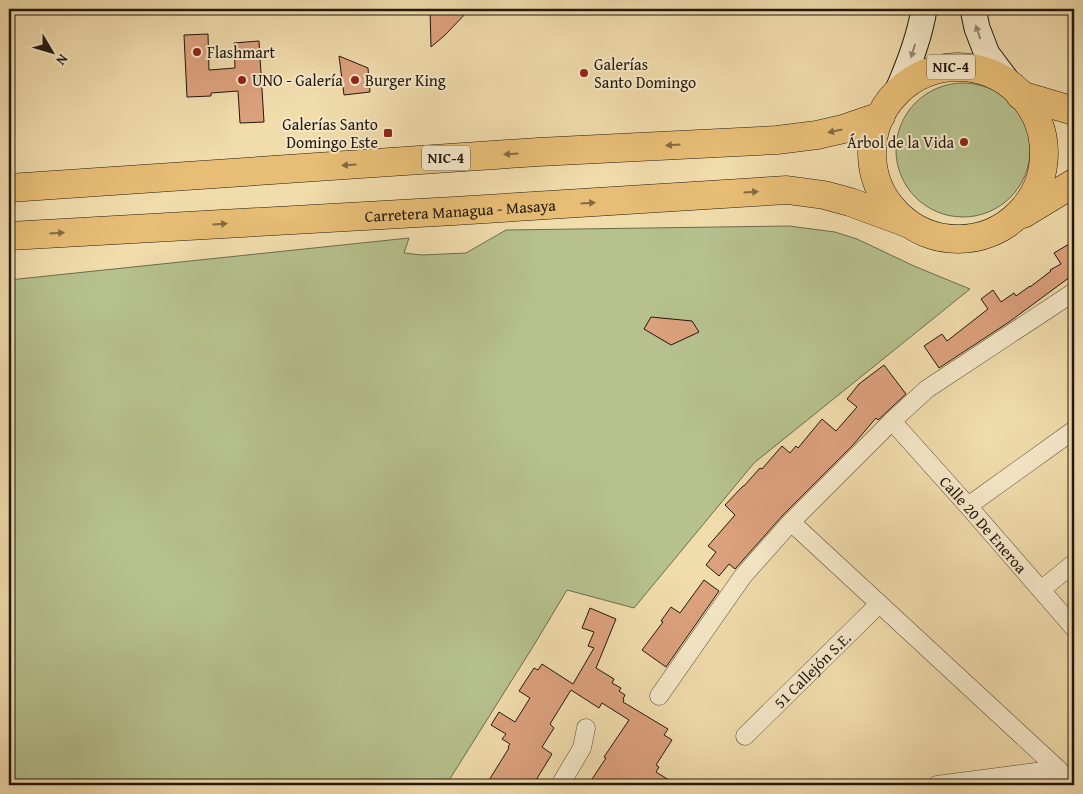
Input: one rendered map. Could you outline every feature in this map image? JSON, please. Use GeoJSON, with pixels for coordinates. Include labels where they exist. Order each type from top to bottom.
{"type":"FeatureCollection","features":[{"type":"Feature","properties":{"kind":"highway","name":"NIC-4"},"geometry":{"type":"LineString","coordinates":[[1074,111],[1014,89],[980,69],[951,67],[922,75],[897,92],[881,116],[872,145],[874,175],[886,202],[907,223],[932,236],[962,240],[990,234],[1074,183]]}},
{"type":"Feature","properties":{"kind":"highway","name":"NIC-4"},"geometry":{"type":"LineString","coordinates":[[1014,89],[1039,123],[1044,147],[1042,172],[1033,196],[1015,218]]}},
{"type":"Feature","properties":{"kind":"highway","name":"NIC-4"},"geometry":{"type":"LineString","coordinates":[[9,188],[538,152],[777,140],[817,135],[843,129],[881,116]]}},
{"type":"Feature","properties":{"kind":"highway","name":"Carretera Managua - Masaya"},"geometry":{"type":"LineString","coordinates":[[9,236],[787,190],[824,195],[850,202],[907,223]]}},
{"type":"Feature","properties":{"kind":"main road"},"geometry":{"type":"LineString","coordinates":[[897,92],[906,73],[924,9]]}},
{"type":"Feature","properties":{"kind":"main road"},"geometry":{"type":"LineString","coordinates":[[973,9],[976,28],[987,54],[1014,89]]}},
{"type":"Feature","properties":{"kind":"street"},"geometry":{"type":"LineString","coordinates":[[659,696],[743,576],[790,522],[892,421],[927,390],[1074,292]]}},
{"type":"Feature","properties":{"kind":"street","name":"Calle 20 De Eneroa"},"geometry":{"type":"LineString","coordinates":[[892,421],[1074,628]]}},
{"type":"Feature","properties":{"kind":"street"},"geometry":{"type":"LineString","coordinates":[[968,506],[1074,430]]}},
{"type":"Feature","properties":{"kind":"street"},"geometry":{"type":"LineString","coordinates":[[790,522],[1065,777]]}},
{"type":"Feature","properties":{"kind":"street"},"geometry":{"type":"LineString","coordinates":[[1041,590],[1074,563]]}},
{"type":"Feature","properties":{"kind":"street","name":"51 Callejón S.E."},"geometry":{"type":"LineString","coordinates":[[745,736],[880,604]]}},
{"type":"Feature","properties":{"kind":"street"},"geometry":{"type":"LineString","coordinates":[[560,785],[582,748],[586,728]]}},
{"type":"Feature","properties":{"kind":"street"},"geometry":{"type":"LineString","coordinates":[[937,785],[1065,777]]}},
{"type":"Feature","properties":{"kind":"green space"},"geometry":{"type":"Polygon","coordinates":[[[963,83],[989,88],[1000,94],[1010,103],[1019,113],[1025,124],[1030,150],[1025,176],[1019,187],[1010,197],[1000,206],[989,212],[963,217],[937,212],[926,206],[916,197],[907,187],[901,176],[896,150],[901,124],[907,113],[916,103],[926,94],[937,88],[963,83]]]}},
{"type":"Feature","properties":{"kind":"green space"},"geometry":{"type":"Polygon","coordinates":[[[789,226],[835,232],[857,239],[914,266],[970,289],[754,463],[634,608],[567,590],[446,785],[9,785],[9,280],[409,238],[404,253],[422,255],[466,253],[506,230],[789,226]]]}},
{"type":"Feature","properties":{"kind":"building"},"geometry":{"type":"Polygon","coordinates":[[[430,9],[470,9],[431,47],[430,9]]]}},
{"type":"Feature","properties":{"kind":"building"},"geometry":{"type":"Polygon","coordinates":[[[208,34],[209,70],[235,68],[234,43],[259,41],[264,122],[240,123],[238,91],[211,93],[211,96],[187,97],[184,35],[208,34]]]}},
{"type":"Feature","properties":{"kind":"building","name":"Burger King"},"geometry":{"type":"Polygon","coordinates":[[[339,56],[368,68],[370,92],[344,95],[339,56]]]}},
{"type":"Feature","properties":{"kind":"building"},"geometry":{"type":"Polygon","coordinates":[[[1074,241],[1074,282],[1072,282],[1070,277],[1009,322],[939,368],[924,346],[942,334],[947,341],[988,309],[981,299],[993,290],[1001,302],[1014,293],[1016,296],[1030,287],[1050,270],[1061,264],[1054,253],[1074,241]]]}},
{"type":"Feature","properties":{"kind":"building"},"geometry":{"type":"Polygon","coordinates":[[[651,317],[692,321],[699,332],[671,345],[644,329],[651,317]]]}},
{"type":"Feature","properties":{"kind":"building"},"geometry":{"type":"Polygon","coordinates":[[[884,365],[906,394],[878,420],[876,418],[853,445],[783,515],[735,569],[729,564],[719,576],[706,565],[716,552],[708,546],[735,515],[725,505],[760,468],[762,469],[782,446],[790,453],[796,446],[798,448],[822,419],[836,431],[857,407],[847,399],[859,384],[884,365]]]}},
{"type":"Feature","properties":{"kind":"building"},"geometry":{"type":"Polygon","coordinates":[[[704,580],[719,591],[666,667],[642,650],[663,622],[661,621],[671,607],[680,613],[704,580]]]}},
{"type":"Feature","properties":{"kind":"building"},"geometry":{"type":"Polygon","coordinates":[[[590,608],[616,619],[596,668],[614,679],[612,683],[621,688],[619,691],[625,695],[623,702],[668,729],[664,735],[672,740],[656,765],[659,767],[656,772],[677,785],[588,785],[629,720],[602,703],[599,708],[571,690],[550,724],[554,728],[542,747],[552,754],[533,785],[486,785],[510,744],[502,739],[506,734],[491,725],[499,712],[515,722],[530,698],[519,691],[534,668],[538,670],[542,664],[573,684],[594,648],[588,646],[594,632],[582,628],[590,608]]]}},
{"type":"Feature","properties":{"kind":"place","name":"Flashmart"},"geometry":{"type":"Point","coordinates":[197,52]}},
{"type":"Feature","properties":{"kind":"place","name":"Galerías Santo Domingo"},"geometry":{"type":"Point","coordinates":[584,73]}},
{"type":"Feature","properties":{"kind":"place","name":"UNO - Galería"},"geometry":{"type":"Point","coordinates":[242,80]}},
{"type":"Feature","properties":{"kind":"place","name":"Burger King"},"geometry":{"type":"Point","coordinates":[355,80]}},
{"type":"Feature","properties":{"kind":"place","name":"Galerías Santo Domingo Este"},"geometry":{"type":"Point","coordinates":[388,133]}},
{"type":"Feature","properties":{"kind":"place","name":"Árbol de la Vida"},"geometry":{"type":"Point","coordinates":[964,142]}}]}
